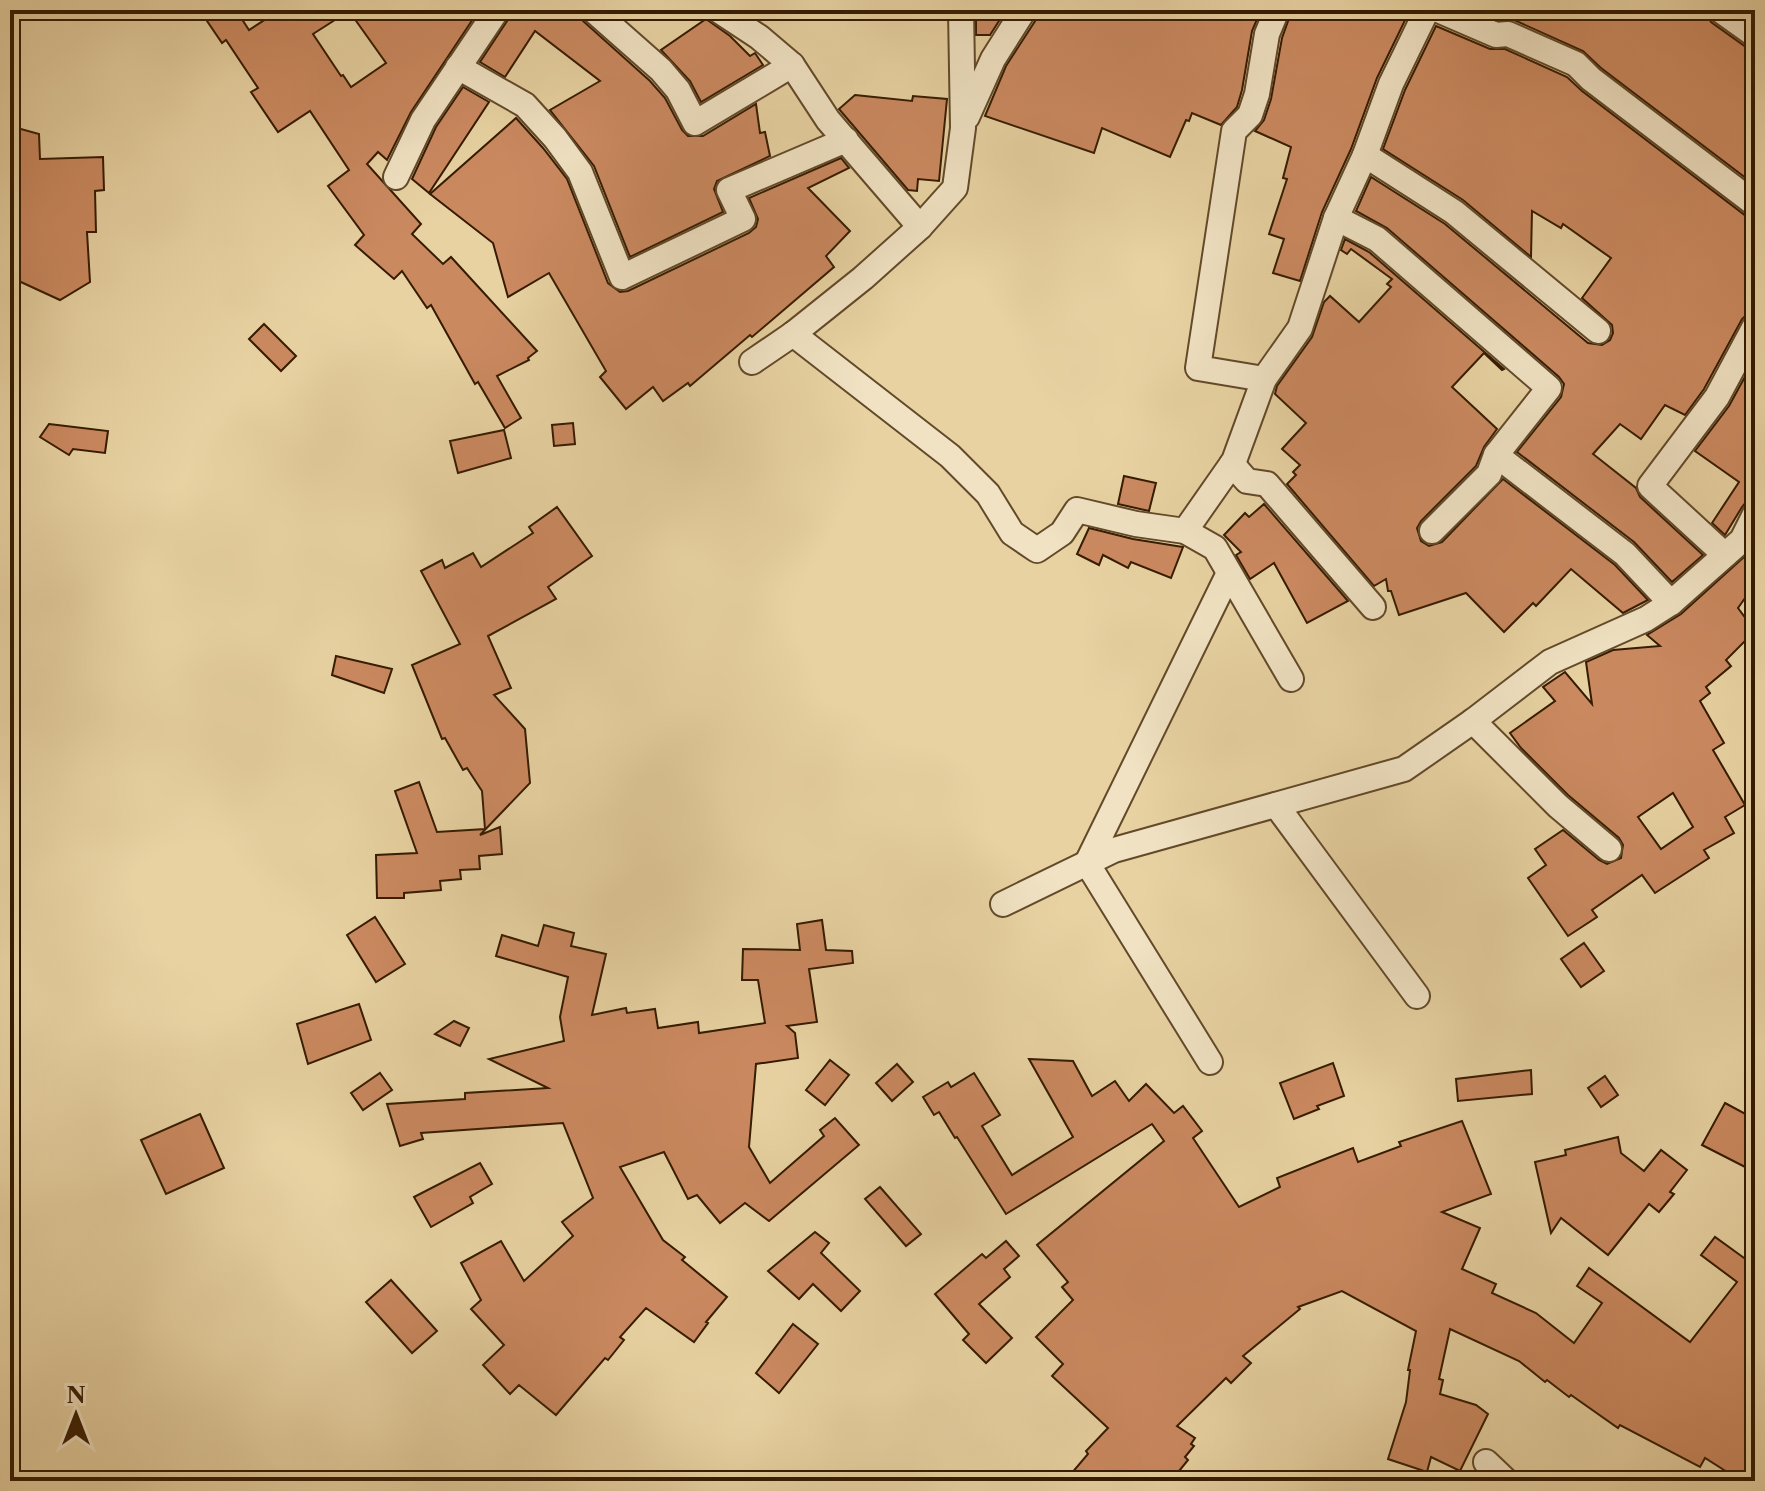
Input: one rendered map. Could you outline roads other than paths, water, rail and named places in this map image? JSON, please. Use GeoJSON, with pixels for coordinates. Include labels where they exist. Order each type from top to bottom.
{"type":"FeatureCollection","features":[{"type":"Feature","properties":{"kind":"street"},"geometry":{"type":"LineString","coordinates":[[396,177],[423,120],[497,10]]}},
{"type":"Feature","properties":{"kind":"street"},"geometry":{"type":"LineString","coordinates":[[593,10],[661,70],[678,90],[695,123],[792,65]]}},
{"type":"Feature","properties":{"kind":"street"},"geometry":{"type":"LineString","coordinates":[[718,10],[759,37],[792,65],[828,120],[920,227]]}},
{"type":"Feature","properties":{"kind":"street"},"geometry":{"type":"LineString","coordinates":[[752,362],[793,334],[920,227],[955,188],[963,128],[961,10]]}},
{"type":"Feature","properties":{"kind":"street"},"geometry":{"type":"LineString","coordinates":[[963,128],[993,59],[1024,10]]}},
{"type":"Feature","properties":{"kind":"street"},"geometry":{"type":"LineString","coordinates":[[1264,379],[1198,368],[1234,131],[1250,115],[1257,94],[1267,34],[1277,10]]}},
{"type":"Feature","properties":{"kind":"street"},"geometry":{"type":"LineString","coordinates":[[1185,531],[1232,464],[1264,379],[1300,328],[1336,218],[1365,155],[1391,84],[1427,10]]}},
{"type":"Feature","properties":{"kind":"street"},"geometry":{"type":"LineString","coordinates":[[1438,10],[1496,35],[1508,34],[1576,64],[1591,79],[1755,204]]}},
{"type":"Feature","properties":{"kind":"street"},"geometry":{"type":"LineString","coordinates":[[1720,10],[1755,35]]}},
{"type":"Feature","properties":{"kind":"street"},"geometry":{"type":"LineString","coordinates":[[458,67],[525,105],[555,138],[580,172],[622,277],[743,219],[729,190],[846,140]]}},
{"type":"Feature","properties":{"kind":"street"},"geometry":{"type":"LineString","coordinates":[[1365,155],[1454,212],[1598,331]]}},
{"type":"Feature","properties":{"kind":"street"},"geometry":{"type":"LineString","coordinates":[[1336,218],[1377,239],[1549,388],[1496,455],[1489,474],[1432,531]]}},
{"type":"Feature","properties":{"kind":"street"},"geometry":{"type":"LineString","coordinates":[[1725,555],[1650,486],[1717,397],[1755,326]]}},
{"type":"Feature","properties":{"kind":"street"},"geometry":{"type":"LineString","coordinates":[[793,334],[950,456],[988,494],[1012,533],[1037,550],[1062,533],[1077,510],[1136,524],[1185,531],[1215,548],[1291,679]]}},
{"type":"Feature","properties":{"kind":"street"},"geometry":{"type":"LineString","coordinates":[[1496,455],[1625,554],[1671,603]]}},
{"type":"Feature","properties":{"kind":"street"},"geometry":{"type":"LineString","coordinates":[[1232,464],[1247,481],[1267,484],[1373,607]]}},
{"type":"Feature","properties":{"kind":"street"},"geometry":{"type":"LineString","coordinates":[[1003,904],[1114,850],[1404,769],[1550,662],[1646,619],[1671,603],[1742,540],[1755,514]]}},
{"type":"Feature","properties":{"kind":"street"},"geometry":{"type":"LineString","coordinates":[[1087,863],[1229,573]]}},
{"type":"Feature","properties":{"kind":"street"},"geometry":{"type":"LineString","coordinates":[[1473,721],[1558,806],[1609,849]]}},
{"type":"Feature","properties":{"kind":"street"},"geometry":{"type":"LineString","coordinates":[[1276,805],[1417,996]]}},
{"type":"Feature","properties":{"kind":"street"},"geometry":{"type":"LineString","coordinates":[[1087,863],[1210,1062]]}},
{"type":"Feature","properties":{"kind":"street"},"geometry":{"type":"LineString","coordinates":[[1486,1462],[1506,1481]]}}]}
